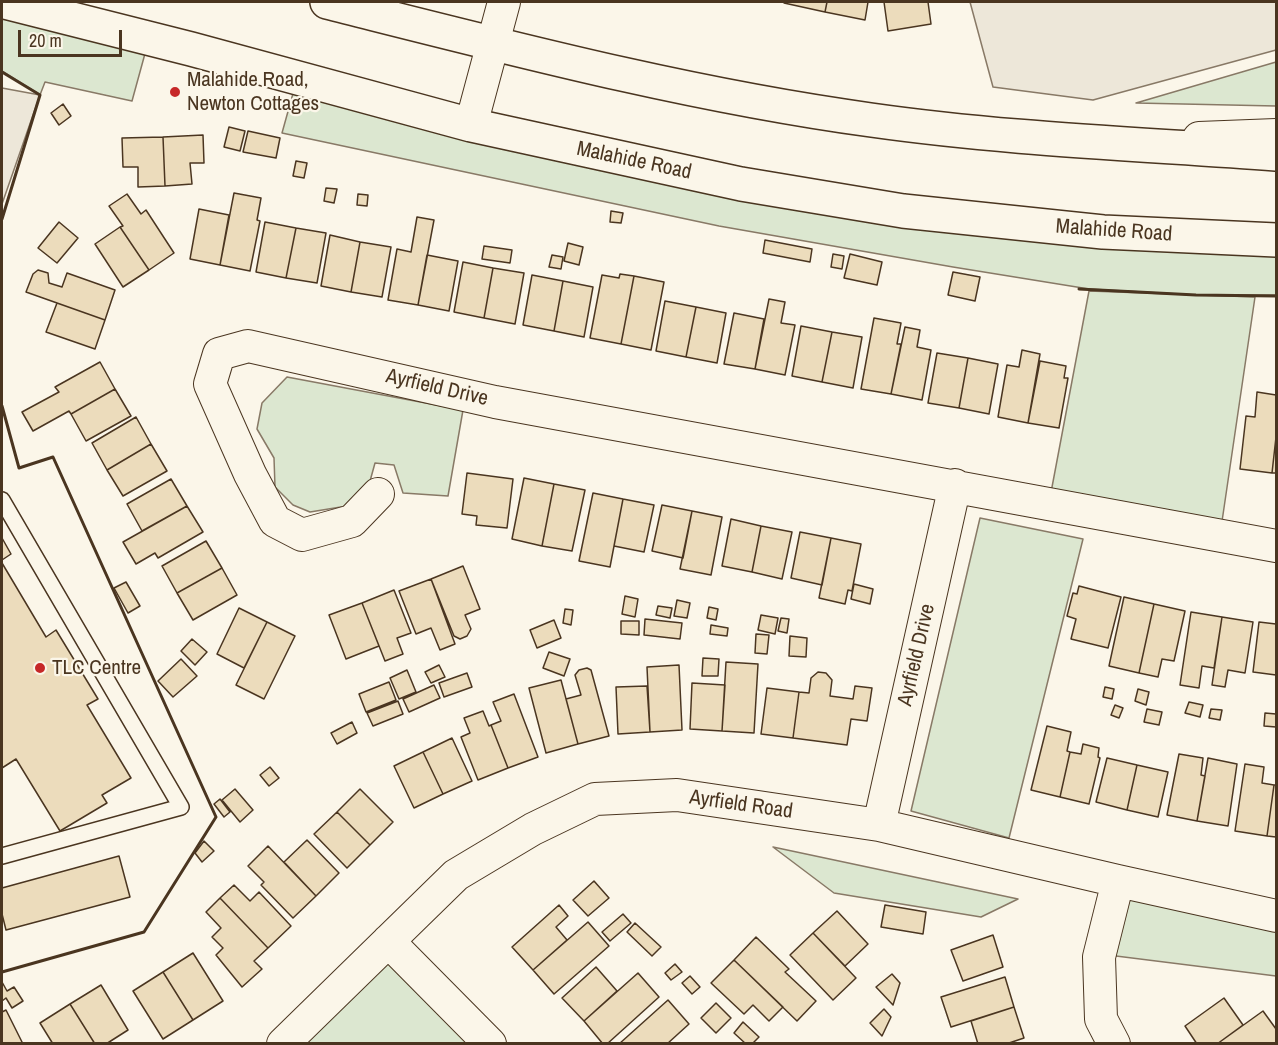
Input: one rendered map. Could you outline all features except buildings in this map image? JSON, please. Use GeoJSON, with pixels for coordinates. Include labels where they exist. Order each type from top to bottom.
{"type":"FeatureCollection","features":[{"type":"Feature","properties":{"kind":"main road","name":"Malahide Road"},"geometry":{"type":"LineString","coordinates":[[5,2],[191,49],[471,125],[741,184],[903,211],[1103,232],[1276,240]]}},
{"type":"Feature","properties":{"kind":"main road"},"geometry":{"type":"LineString","coordinates":[[327,2],[492,44],[739,98],[872,120],[994,133],[1276,154]]}},
{"type":"Feature","properties":{"kind":"street"},"geometry":{"type":"LineString","coordinates":[[471,125],[504,2]]}},
{"type":"Feature","properties":{"kind":"street"},"geometry":{"type":"LineString","coordinates":[[1123,143],[1276,135]]}},
{"type":"Feature","properties":{"kind":"street","name":"Ayrfield Drive"},"geometry":{"type":"LineString","coordinates":[[378,494],[352,521],[302,535],[275,521],[250,474],[210,384],[219,354],[248,346],[495,402],[1276,546]]}},
{"type":"Feature","properties":{"kind":"street","name":"Ayrfield Drive"},"geometry":{"type":"LineString","coordinates":[[879,825],[955,485]]}},
{"type":"Feature","properties":{"kind":"street","name":"Ayrfield Road"},"geometry":{"type":"LineString","coordinates":[[284,1044],[456,875],[533,829],[595,799],[676,795],[879,825],[1276,916]]}},
{"type":"Feature","properties":{"kind":"street"},"geometry":{"type":"LineString","coordinates":[[1114,1044],[1101,1019],[1099,957],[1118,881]]}},
{"type":"Feature","properties":{"kind":"street"},"geometry":{"type":"LineString","coordinates":[[388,941],[490,1044]]}},
{"type":"Feature","properties":{"kind":"lane"},"geometry":{"type":"LineString","coordinates":[[2,500],[182,807],[2,856]]}},
{"type":"Feature","properties":{"kind":"green space"},"geometry":{"type":"Polygon","coordinates":[[[2,2],[149,39],[132,101],[45,82],[40,95],[2,71],[2,2]]]}},
{"type":"Feature","properties":{"kind":"green space"},"geometry":{"type":"Polygon","coordinates":[[[1276,62],[1276,106],[1136,103],[1276,62]]]}},
{"type":"Feature","properties":{"kind":"green space"},"geometry":{"type":"Polygon","coordinates":[[[297,79],[740,185],[1276,240],[1276,295],[1196,295],[1089,289],[953,267],[719,226],[282,133],[297,79]]]}},
{"type":"Feature","properties":{"kind":"green space"},"geometry":{"type":"Polygon","coordinates":[[[1089,291],[1255,297],[1220,535],[1049,503],[1089,291]]]}},
{"type":"Feature","properties":{"kind":"green space"},"geometry":{"type":"Polygon","coordinates":[[[287,377],[463,410],[448,496],[403,493],[394,465],[375,463],[367,492],[347,506],[310,512],[293,505],[275,487],[274,458],[257,429],[262,403],[287,377]]]}},
{"type":"Feature","properties":{"kind":"green space"},"geometry":{"type":"Polygon","coordinates":[[[980,518],[1083,539],[1009,838],[911,811],[980,518]]]}},
{"type":"Feature","properties":{"kind":"green space"},"geometry":{"type":"Polygon","coordinates":[[[773,847],[1018,899],[981,917],[834,893],[773,847]]]}},
{"type":"Feature","properties":{"kind":"green space"},"geometry":{"type":"Polygon","coordinates":[[[1119,882],[1276,916],[1276,976],[1100,954],[1119,882]]]}},
{"type":"Feature","properties":{"kind":"green space"},"geometry":{"type":"Polygon","coordinates":[[[388,942],[488,1044],[287,1044],[388,942]]]}},
{"type":"Feature","properties":{"kind":"shaded area"},"geometry":{"type":"Polygon","coordinates":[[[970,2],[1276,2],[1276,50],[1093,100],[993,87],[970,2]]]}},
{"type":"Feature","properties":{"kind":"shaded area"},"geometry":{"type":"Polygon","coordinates":[[[2,88],[40,95],[2,204],[2,88]]]}},
{"type":"Feature","properties":{"kind":"wall"},"geometry":{"type":"LineString","coordinates":[[2,72],[40,95],[2,219]]}},
{"type":"Feature","properties":{"kind":"wall"},"geometry":{"type":"LineString","coordinates":[[1079,289],[1196,295],[1276,296]]}},
{"type":"Feature","properties":{"kind":"wall"},"geometry":{"type":"LineString","coordinates":[[2,406],[19,468],[53,457],[216,817],[144,932],[2,972]]}},
{"type":"Feature","properties":{"kind":"place","name":"Malahide Road, Newton Cottages"},"geometry":{"type":"Point","coordinates":[175,92]}},
{"type":"Feature","properties":{"kind":"place","name":"TLC Centre"},"geometry":{"type":"Point","coordinates":[40,668]}}]}
